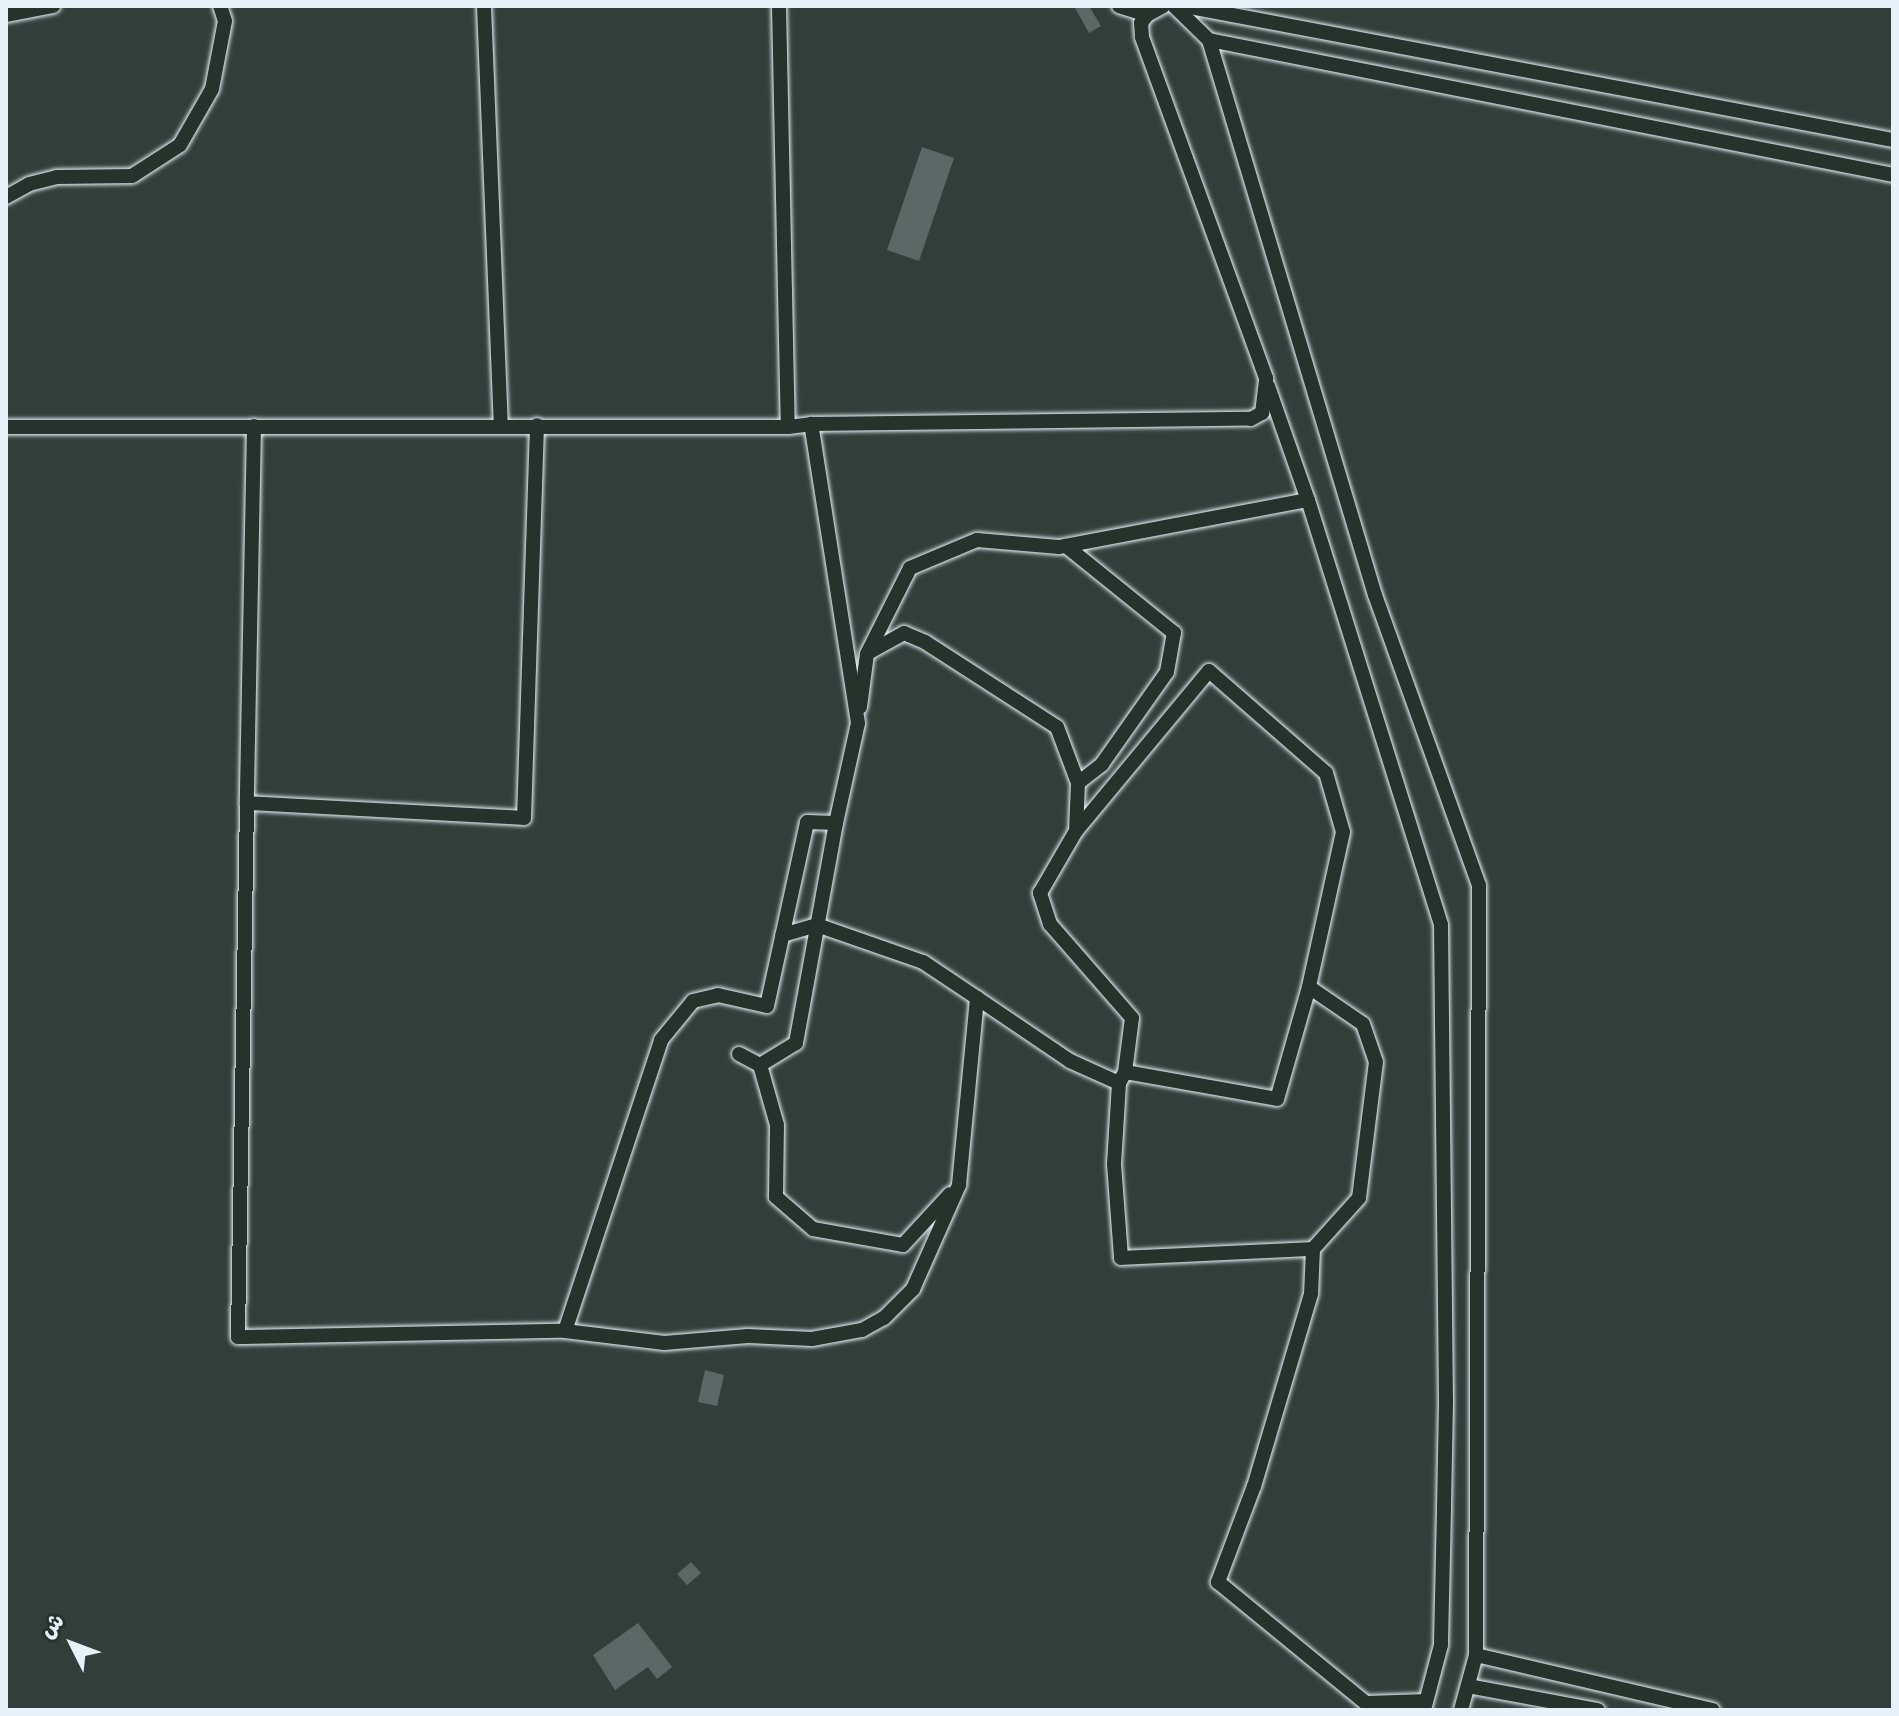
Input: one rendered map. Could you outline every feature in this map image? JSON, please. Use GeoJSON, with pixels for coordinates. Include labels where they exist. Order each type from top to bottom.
{"type":"FeatureCollection","features":[{"type":"Feature","properties":{"kind":"street"},"geometry":{"type":"LineString","coordinates":[[6,15],[53,6]]}},
{"type":"Feature","properties":{"kind":"street"},"geometry":{"type":"LineString","coordinates":[[6,197],[29,184],[57,177],[132,176],[180,145],[212,89],[225,21],[220,6]]}},
{"type":"Feature","properties":{"kind":"street"},"geometry":{"type":"LineString","coordinates":[[484,6],[501,425]]}},
{"type":"Feature","properties":{"kind":"street"},"geometry":{"type":"LineString","coordinates":[[779,6],[788,427]]}},
{"type":"Feature","properties":{"kind":"street"},"geometry":{"type":"LineString","coordinates":[[1119,6],[1147,15]]}},
{"type":"Feature","properties":{"kind":"street"},"geometry":{"type":"LineString","coordinates":[[1163,6],[1147,15],[1141,23],[1142,37],[1308,500],[1441,925],[1446,1403],[1441,1645],[1425,1705],[1366,1703],[1218,1582],[1258,1471],[1311,1294],[1313,1249],[1359,1198],[1376,1062],[1363,1024],[1309,987]]}},
{"type":"Feature","properties":{"kind":"street"},"geometry":{"type":"LineString","coordinates":[[1174,6],[1209,40],[1375,595],[1479,885],[1476,1655],[1461,1710]]}},
{"type":"Feature","properties":{"kind":"street"},"geometry":{"type":"LineString","coordinates":[[1185,6],[1893,140]]}},
{"type":"Feature","properties":{"kind":"street"},"geometry":{"type":"LineString","coordinates":[[1209,40],[1893,175]]}},
{"type":"Feature","properties":{"kind":"street"},"geometry":{"type":"LineString","coordinates":[[6,427],[788,427],[811,424],[1251,419],[1262,413],[1266,378]]}},
{"type":"Feature","properties":{"kind":"street"},"geometry":{"type":"LineString","coordinates":[[811,424],[858,723]]}},
{"type":"Feature","properties":{"kind":"street"},"geometry":{"type":"LineString","coordinates":[[247,803],[524,818],[537,425]]}},
{"type":"Feature","properties":{"kind":"street"},"geometry":{"type":"LineString","coordinates":[[254,426],[238,1337],[565,1331],[664,1343],[748,1336],[812,1339],[862,1330],[884,1318],[913,1289],[959,1185],[977,998]]}},
{"type":"Feature","properties":{"kind":"street"},"geometry":{"type":"LineString","coordinates":[[760,1065],[796,1043],[836,823],[858,723],[867,654],[910,568],[977,540],[1066,546],[1308,500]]}},
{"type":"Feature","properties":{"kind":"street"},"geometry":{"type":"LineString","coordinates":[[1066,546],[1174,633],[1167,672],[1102,764],[1078,783]]}},
{"type":"Feature","properties":{"kind":"street"},"geometry":{"type":"LineString","coordinates":[[867,654],[904,633],[925,642],[1057,727],[1078,783],[1076,831]]}},
{"type":"Feature","properties":{"kind":"street"},"geometry":{"type":"LineString","coordinates":[[782,935],[817,925],[923,962],[1070,1061],[1122,1078],[1277,1099],[1309,987],[1343,832],[1326,773],[1209,671],[1076,831],[1040,893],[1050,924],[1132,1018],[1122,1078],[1114,1164],[1121,1258],[1313,1249]]}},
{"type":"Feature","properties":{"kind":"street"},"geometry":{"type":"LineString","coordinates":[[565,1331],[661,1040],[693,1001],[718,995],[767,1006],[807,822],[836,823]]}},
{"type":"Feature","properties":{"kind":"street"},"geometry":{"type":"LineString","coordinates":[[739,1054],[760,1065],[777,1125],[776,1197],[813,1229],[903,1245],[959,1185]]}},
{"type":"Feature","properties":{"kind":"street"},"geometry":{"type":"LineString","coordinates":[[1476,1655],[1713,1710]]}},
{"type":"Feature","properties":{"kind":"street"},"geometry":{"type":"LineString","coordinates":[[1468,1686],[1598,1710]]}},
{"type":"Feature","properties":{"kind":"building"},"geometry":{"type":"Polygon","coordinates":[[[1074,6],[1089,6],[1101,26],[1089,33],[1074,6]]]}},
{"type":"Feature","properties":{"kind":"building"},"geometry":{"type":"Polygon","coordinates":[[[922,147],[954,158],[919,261],[887,250],[922,147]]]}},
{"type":"Feature","properties":{"kind":"building"},"geometry":{"type":"Polygon","coordinates":[[[705,1370],[724,1375],[717,1406],[698,1402],[705,1370]]]}},
{"type":"Feature","properties":{"kind":"building"},"geometry":{"type":"Polygon","coordinates":[[[691,1562],[701,1573],[687,1585],[677,1574],[691,1562]]]}},
{"type":"Feature","properties":{"kind":"building"},"geometry":{"type":"Polygon","coordinates":[[[638,1623],[672,1667],[657,1679],[648,1667],[615,1690],[593,1655],[638,1623]]]}}]}
